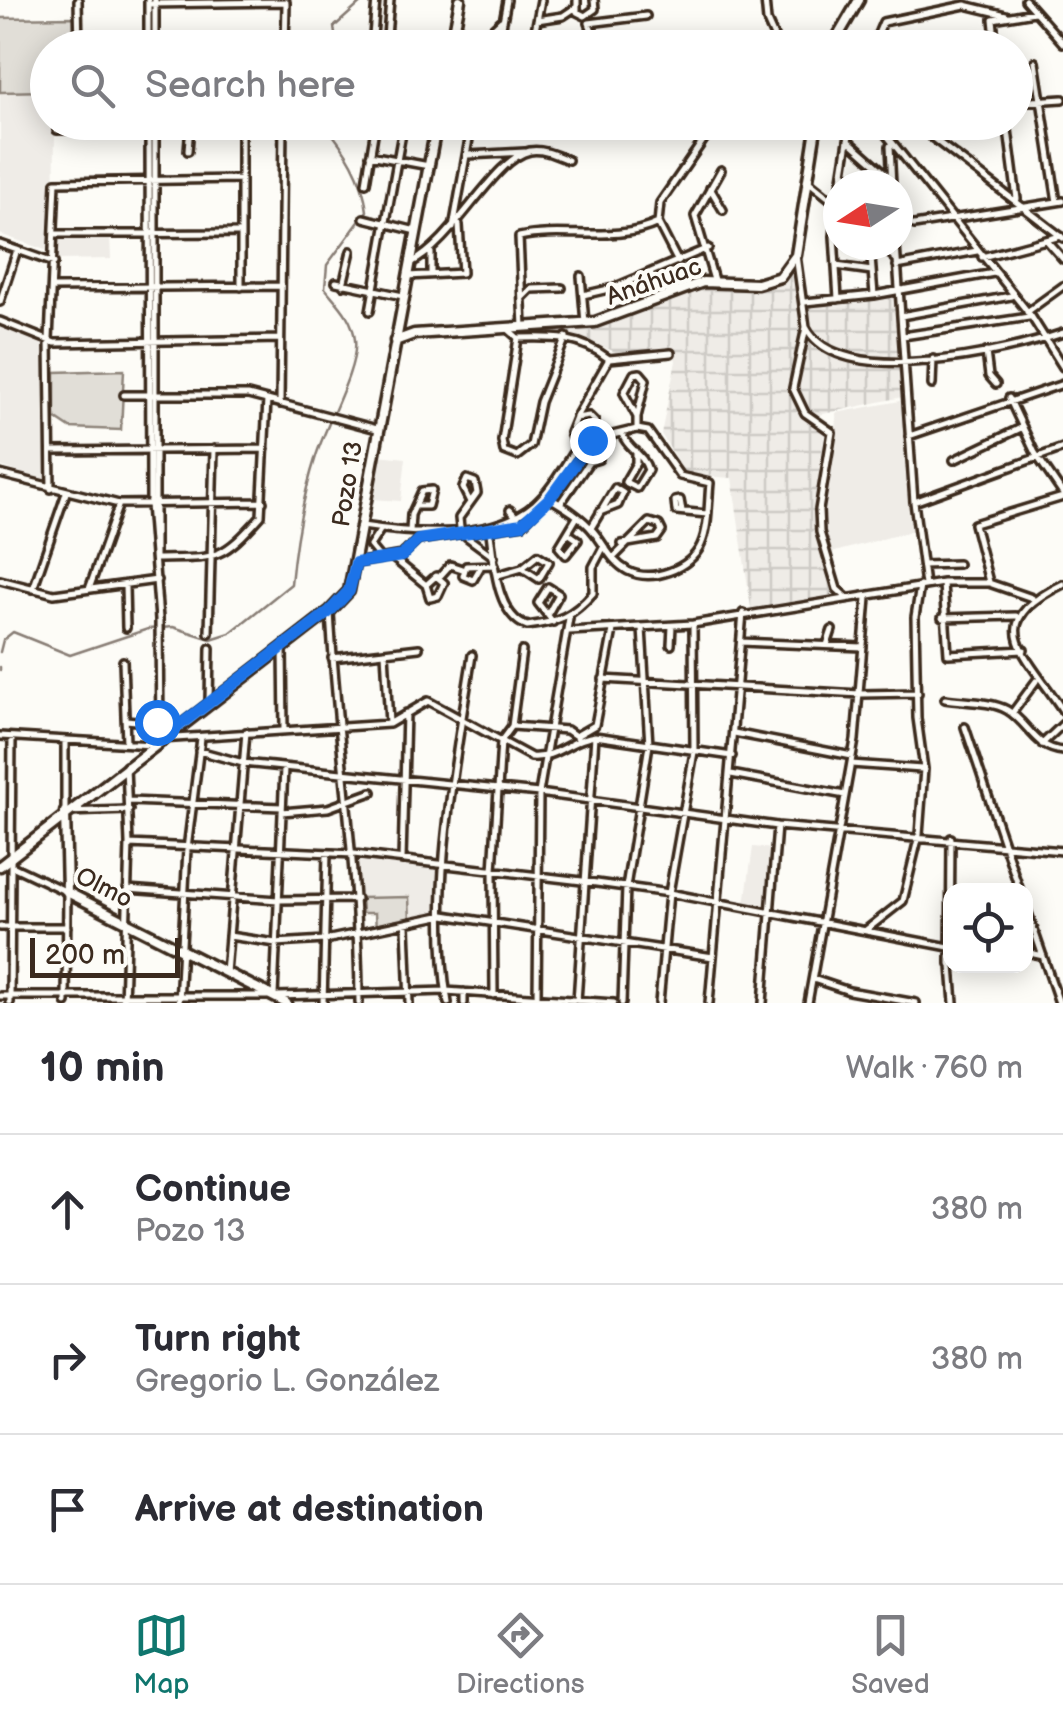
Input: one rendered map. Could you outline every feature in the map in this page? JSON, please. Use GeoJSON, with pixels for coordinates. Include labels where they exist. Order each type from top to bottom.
{"type":"FeatureCollection","features":[{"type":"Feature","properties":{"kind":"main road"},"geometry":{"type":"LineString","coordinates":[[456,30],[460,0]]}},
{"type":"Feature","properties":{"kind":"main road"},"geometry":{"type":"LineString","coordinates":[[842,30],[859,0]]}},
{"type":"Feature","properties":{"kind":"main road","name":"Pozo 13"},"geometry":{"type":"LineString","coordinates":[[0,866],[330,611],[349,591],[434,140]]}},
{"type":"Feature","properties":{"kind":"main road"},"geometry":{"type":"LineString","coordinates":[[796,255],[814,140]]}},
{"type":"Feature","properties":{"kind":"main road","name":"Anáhuac"},"geometry":{"type":"LineString","coordinates":[[395,341],[414,334],[509,330],[612,318],[714,280],[770,281],[788,270],[796,255]]}},
{"type":"Feature","properties":{"kind":"main road"},"geometry":{"type":"LineString","coordinates":[[66,812],[67,892]]}},
{"type":"Feature","properties":{"kind":"main road","name":"Olmo"},"geometry":{"type":"LineString","coordinates":[[67,892],[286,1003]]}},
{"type":"Feature","properties":{"kind":"street"},"geometry":{"type":"LineString","coordinates":[[78,0],[79,30]]}},
{"type":"Feature","properties":{"kind":"street"},"geometry":{"type":"LineString","coordinates":[[501,30],[507,0]]}},
{"type":"Feature","properties":{"kind":"street"},"geometry":{"type":"LineString","coordinates":[[535,30],[541,0]]}},
{"type":"Feature","properties":{"kind":"street"},"geometry":{"type":"LineString","coordinates":[[589,19],[595,9],[594,0]]}},
{"type":"Feature","properties":{"kind":"street"},"geometry":{"type":"LineString","coordinates":[[764,0],[771,30]]}},
{"type":"Feature","properties":{"kind":"street"},"geometry":{"type":"LineString","coordinates":[[1025,0],[1063,44]]}},
{"type":"Feature","properties":{"kind":"street"},"geometry":{"type":"LineString","coordinates":[[152,30],[151,2],[286,1],[285,30]]}},
{"type":"Feature","properties":{"kind":"street"},"geometry":{"type":"LineString","coordinates":[[374,30],[376,3],[391,2],[388,30]]}},
{"type":"Feature","properties":{"kind":"street"},"geometry":{"type":"LineString","coordinates":[[537,20],[562,16],[576,4],[593,30]]}},
{"type":"Feature","properties":{"kind":"street"},"geometry":{"type":"LineString","coordinates":[[880,30],[883,22],[965,5],[1006,15]]}},
{"type":"Feature","properties":{"kind":"street"},"geometry":{"type":"LineString","coordinates":[[980,7],[993,19],[994,30]]}},
{"type":"Feature","properties":{"kind":"street"},"geometry":{"type":"LineString","coordinates":[[993,19],[1036,12]]}},
{"type":"Feature","properties":{"kind":"street"},"geometry":{"type":"LineString","coordinates":[[589,19],[646,16]]}},
{"type":"Feature","properties":{"kind":"street"},"geometry":{"type":"LineString","coordinates":[[492,30],[504,19]]}},
{"type":"Feature","properties":{"kind":"street"},"geometry":{"type":"LineString","coordinates":[[914,225],[953,222],[1060,201],[1034,62]]}},
{"type":"Feature","properties":{"kind":"street"},"geometry":{"type":"LineString","coordinates":[[1033,101],[1063,99]]}},
{"type":"Feature","properties":{"kind":"street"},"geometry":{"type":"LineString","coordinates":[[152,140],[153,449],[159,619],[156,742]]}},
{"type":"Feature","properties":{"kind":"street"},"geometry":{"type":"LineString","coordinates":[[188,151],[189,140]]}},
{"type":"Feature","properties":{"kind":"street"},"geometry":{"type":"LineString","coordinates":[[240,140],[240,288]]}},
{"type":"Feature","properties":{"kind":"street"},"geometry":{"type":"LineString","coordinates":[[280,404],[283,140]]}},
{"type":"Feature","properties":{"kind":"street"},"geometry":{"type":"LineString","coordinates":[[366,183],[373,140]]}},
{"type":"Feature","properties":{"kind":"street"},"geometry":{"type":"LineString","coordinates":[[370,311],[401,140]]}},
{"type":"Feature","properties":{"kind":"street"},"geometry":{"type":"LineString","coordinates":[[453,231],[470,140]]}},
{"type":"Feature","properties":{"kind":"street"},"geometry":{"type":"LineString","coordinates":[[678,262],[658,223],[660,203],[703,140]]}},
{"type":"Feature","properties":{"kind":"street"},"geometry":{"type":"LineString","coordinates":[[843,170],[848,140]]}},
{"type":"Feature","properties":{"kind":"street"},"geometry":{"type":"LineString","coordinates":[[848,140],[879,170]]}},
{"type":"Feature","properties":{"kind":"street"},"geometry":{"type":"LineString","coordinates":[[888,140],[1029,314],[1063,367]]}},
{"type":"Feature","properties":{"kind":"street"},"geometry":{"type":"LineString","coordinates":[[936,140],[1062,237]]}},
{"type":"Feature","properties":{"kind":"street"},"geometry":{"type":"LineString","coordinates":[[1009,140],[1017,202]]}},
{"type":"Feature","properties":{"kind":"street"},"geometry":{"type":"LineString","coordinates":[[890,143],[891,170]]}},
{"type":"Feature","properties":{"kind":"street"},"geometry":{"type":"LineString","coordinates":[[468,155],[544,150],[568,160]]}},
{"type":"Feature","properties":{"kind":"street"},"geometry":{"type":"LineString","coordinates":[[410,263],[431,253],[498,173],[526,152]]}},
{"type":"Feature","properties":{"kind":"street"},"geometry":{"type":"LineString","coordinates":[[370,154],[429,166]]}},
{"type":"Feature","properties":{"kind":"street"},"geometry":{"type":"LineString","coordinates":[[714,280],[708,248],[695,216],[720,170]]}},
{"type":"Feature","properties":{"kind":"street"},"geometry":{"type":"LineString","coordinates":[[51,489],[49,340],[56,182],[239,179]]}},
{"type":"Feature","properties":{"kind":"street"},"geometry":{"type":"LineString","coordinates":[[806,179],[823,192]]}},
{"type":"Feature","properties":{"kind":"street"},"geometry":{"type":"LineString","coordinates":[[710,188],[724,210]]}},
{"type":"Feature","properties":{"kind":"street"},"geometry":{"type":"LineString","coordinates":[[364,218],[416,231]]}},
{"type":"Feature","properties":{"kind":"street"},"geometry":{"type":"LineString","coordinates":[[408,276],[462,272],[459,223]]}},
{"type":"Feature","properties":{"kind":"street"},"geometry":{"type":"LineString","coordinates":[[524,328],[519,237],[560,231],[640,232],[658,223]]}},
{"type":"Feature","properties":{"kind":"street"},"geometry":{"type":"LineString","coordinates":[[56,234],[238,233]]}},
{"type":"Feature","properties":{"kind":"street"},"geometry":{"type":"LineString","coordinates":[[897,263],[979,254],[1062,237]]}},
{"type":"Feature","properties":{"kind":"street"},"geometry":{"type":"LineString","coordinates":[[1048,242],[1063,259]]}},
{"type":"Feature","properties":{"kind":"street"},"geometry":{"type":"LineString","coordinates":[[0,244],[54,263]]}},
{"type":"Feature","properties":{"kind":"street"},"geometry":{"type":"LineString","coordinates":[[583,295],[708,248]]}},
{"type":"Feature","properties":{"kind":"street"},"geometry":{"type":"LineString","coordinates":[[0,302],[17,250]]}},
{"type":"Feature","properties":{"kind":"street"},"geometry":{"type":"LineString","coordinates":[[352,251],[340,283],[403,296]]}},
{"type":"Feature","properties":{"kind":"street"},"geometry":{"type":"LineString","coordinates":[[431,253],[432,273]]}},
{"type":"Feature","properties":{"kind":"street"},"geometry":{"type":"LineString","coordinates":[[796,255],[806,326],[793,388],[805,413],[832,432],[819,510],[820,532],[837,590],[847,598]]}},
{"type":"Feature","properties":{"kind":"street"},"geometry":{"type":"LineString","coordinates":[[836,260],[838,298]]}},
{"type":"Feature","properties":{"kind":"street"},"geometry":{"type":"LineString","coordinates":[[871,260],[874,295]]}},
{"type":"Feature","properties":{"kind":"street"},"geometry":{"type":"LineString","coordinates":[[894,260],[897,263]]}},
{"type":"Feature","properties":{"kind":"street"},"geometry":{"type":"LineString","coordinates":[[866,930],[902,901],[919,835],[924,769],[916,617],[922,565],[897,260]]}},
{"type":"Feature","properties":{"kind":"street"},"geometry":{"type":"LineString","coordinates":[[836,266],[872,270]]}},
{"type":"Feature","properties":{"kind":"street"},"geometry":{"type":"LineString","coordinates":[[804,302],[874,295],[994,273]]}},
{"type":"Feature","properties":{"kind":"street"},"geometry":{"type":"LineString","coordinates":[[581,276],[585,323]]}},
{"type":"Feature","properties":{"kind":"street"},"geometry":{"type":"LineString","coordinates":[[904,336],[1029,314],[1059,288],[1048,279]]}},
{"type":"Feature","properties":{"kind":"street"},"geometry":{"type":"LineString","coordinates":[[52,288],[280,286]]}},
{"type":"Feature","properties":{"kind":"street"},"geometry":{"type":"LineString","coordinates":[[522,298],[531,289],[562,288]]}},
{"type":"Feature","properties":{"kind":"street"},"geometry":{"type":"LineString","coordinates":[[901,316],[1012,296]]}},
{"type":"Feature","properties":{"kind":"street"},"geometry":{"type":"LineString","coordinates":[[0,321],[49,340],[280,339]]}},
{"type":"Feature","properties":{"kind":"street"},"geometry":{"type":"LineString","coordinates":[[806,326],[811,336],[854,358],[886,365],[986,352],[1063,333]]}},
{"type":"Feature","properties":{"kind":"street"},"geometry":{"type":"LineString","coordinates":[[509,330],[518,338],[566,337],[592,346],[608,359],[670,353]]}},
{"type":"Feature","properties":{"kind":"street"},"geometry":{"type":"LineString","coordinates":[[518,338],[502,441],[504,451],[517,456],[531,445],[540,402],[566,337]]}},
{"type":"Feature","properties":{"kind":"street"},"geometry":{"type":"LineString","coordinates":[[986,352],[988,370],[996,384]]}},
{"type":"Feature","properties":{"kind":"street"},"geometry":{"type":"LineString","coordinates":[[580,450],[570,433],[608,359]]}},
{"type":"Feature","properties":{"kind":"street"},"geometry":{"type":"LineString","coordinates":[[932,385],[934,359]]}},
{"type":"Feature","properties":{"kind":"street"},"geometry":{"type":"LineString","coordinates":[[976,368],[988,370]]}},
{"type":"Feature","properties":{"kind":"street"},"geometry":{"type":"LineString","coordinates":[[637,417],[624,393],[634,374],[640,373],[646,380],[637,429]]}},
{"type":"Feature","properties":{"kind":"street"},"geometry":{"type":"LineString","coordinates":[[909,436],[1063,384]]}},
{"type":"Feature","properties":{"kind":"street"},"geometry":{"type":"LineString","coordinates":[[124,395],[248,395],[377,429]]}},
{"type":"Feature","properties":{"kind":"street"},"geometry":{"type":"LineString","coordinates":[[155,560],[210,558],[236,545],[262,516],[267,400]]}},
{"type":"Feature","properties":{"kind":"street"},"geometry":{"type":"LineString","coordinates":[[989,582],[974,524],[1063,496],[1038,457],[1011,400]]}},
{"type":"Feature","properties":{"kind":"street"},"geometry":{"type":"LineString","coordinates":[[576,418],[589,416],[606,437]]}},
{"type":"Feature","properties":{"kind":"street"},"geometry":{"type":"LineString","coordinates":[[954,460],[1024,426]]}},
{"type":"Feature","properties":{"kind":"street"},"geometry":{"type":"LineString","coordinates":[[560,504],[589,462],[600,458],[592,441],[596,427]]}},
{"type":"Feature","properties":{"kind":"street"},"geometry":{"type":"LineString","coordinates":[[462,532],[518,517],[592,441],[637,429],[653,436],[680,476],[710,483],[702,545],[684,565],[647,576],[628,571],[603,548],[591,528],[550,498]]}},
{"type":"Feature","properties":{"kind":"street"},"geometry":{"type":"LineString","coordinates":[[622,434],[626,446],[636,451],[644,457],[648,470],[637,488],[625,482],[636,463],[636,451]]}},
{"type":"Feature","properties":{"kind":"street"},"geometry":{"type":"LineString","coordinates":[[914,502],[1063,448]]}},
{"type":"Feature","properties":{"kind":"street"},"geometry":{"type":"LineString","coordinates":[[209,633],[214,449]]}},
{"type":"Feature","properties":{"kind":"street"},"geometry":{"type":"LineString","coordinates":[[53,451],[266,449]]}},
{"type":"Feature","properties":{"kind":"street"},"geometry":{"type":"LineString","coordinates":[[362,526],[415,535],[490,533],[522,524],[550,498],[580,450]]}},
{"type":"Feature","properties":{"kind":"street"},"geometry":{"type":"LineString","coordinates":[[0,474],[118,504],[264,502]]}},
{"type":"Feature","properties":{"kind":"street"},"geometry":{"type":"LineString","coordinates":[[591,528],[600,512],[615,488],[623,493],[618,505],[600,512]]}},
{"type":"Feature","properties":{"kind":"street"},"geometry":{"type":"LineString","coordinates":[[33,590],[66,493]]}},
{"type":"Feature","properties":{"kind":"street"},"geometry":{"type":"LineString","coordinates":[[470,502],[459,518],[462,532],[494,556]]}},
{"type":"Feature","properties":{"kind":"street"},"geometry":{"type":"LineString","coordinates":[[89,590],[118,504]]}},
{"type":"Feature","properties":{"kind":"street"},"geometry":{"type":"LineString","coordinates":[[415,535],[411,515],[417,506]]}},
{"type":"Feature","properties":{"kind":"street"},"geometry":{"type":"LineString","coordinates":[[510,510],[522,524]]}},
{"type":"Feature","properties":{"kind":"street"},"geometry":{"type":"LineString","coordinates":[[682,511],[706,514]]}},
{"type":"Feature","properties":{"kind":"street"},"geometry":{"type":"LineString","coordinates":[[568,533],[577,517]]}},
{"type":"Feature","properties":{"kind":"street"},"geometry":{"type":"LineString","coordinates":[[613,558],[622,544],[649,522],[659,524],[662,531],[657,538],[622,544]]}},
{"type":"Feature","properties":{"kind":"street"},"geometry":{"type":"LineString","coordinates":[[381,529],[370,546],[382,560]]}},
{"type":"Feature","properties":{"kind":"street"},"geometry":{"type":"LineString","coordinates":[[490,533],[505,604],[519,623],[569,618],[592,593],[593,567],[603,548]]}},
{"type":"Feature","properties":{"kind":"street"},"geometry":{"type":"LineString","coordinates":[[356,563],[393,558],[415,535]]}},
{"type":"Feature","properties":{"kind":"street"},"geometry":{"type":"LineString","coordinates":[[498,576],[522,568],[538,556],[549,562],[539,579],[522,568]]}},
{"type":"Feature","properties":{"kind":"street"},"geometry":{"type":"LineString","coordinates":[[393,558],[426,586],[434,600],[444,588],[440,576]]}},
{"type":"Feature","properties":{"kind":"street"},"geometry":{"type":"LineString","coordinates":[[922,565],[958,564]]}},
{"type":"Feature","properties":{"kind":"street"},"geometry":{"type":"LineString","coordinates":[[426,586],[450,565],[462,570],[496,565]]}},
{"type":"Feature","properties":{"kind":"street"},"geometry":{"type":"LineString","coordinates":[[462,570],[463,576],[474,580],[480,568]]}},
{"type":"Feature","properties":{"kind":"street"},"geometry":{"type":"LineString","coordinates":[[0,580],[54,594],[157,580]]}},
{"type":"Feature","properties":{"kind":"street"},"geometry":{"type":"LineString","coordinates":[[568,631],[693,624],[944,583],[989,582],[1032,598]]}},
{"type":"Feature","properties":{"kind":"street"},"geometry":{"type":"LineString","coordinates":[[944,583],[942,618],[948,654],[1024,650]]}},
{"type":"Feature","properties":{"kind":"street"},"geometry":{"type":"LineString","coordinates":[[1063,584],[1032,598],[1016,616],[1018,639],[1063,711]]}},
{"type":"Feature","properties":{"kind":"street"},"geometry":{"type":"LineString","coordinates":[[125,586],[126,628]]}},
{"type":"Feature","properties":{"kind":"street"},"geometry":{"type":"LineString","coordinates":[[549,612],[559,594],[548,587],[538,604],[549,612],[553,622]]}},
{"type":"Feature","properties":{"kind":"street"},"geometry":{"type":"LineString","coordinates":[[808,1003],[851,760],[867,598]]}},
{"type":"Feature","properties":{"kind":"street"},"geometry":{"type":"LineString","coordinates":[[330,611],[338,729],[354,854],[360,1003]]}},
{"type":"Feature","properties":{"kind":"street"},"geometry":{"type":"LineString","coordinates":[[709,1003],[744,613]]}},
{"type":"Feature","properties":{"kind":"street"},"geometry":{"type":"LineString","coordinates":[[942,618],[1016,616]]}},
{"type":"Feature","properties":{"kind":"street"},"geometry":{"type":"LineString","coordinates":[[536,998],[539,793],[569,618]]}},
{"type":"Feature","properties":{"kind":"street"},"geometry":{"type":"LineString","coordinates":[[659,1003],[669,893],[694,752],[693,624]]}},
{"type":"Feature","properties":{"kind":"street"},"geometry":{"type":"LineString","coordinates":[[671,645],[672,626]]}},
{"type":"Feature","properties":{"kind":"street"},"geometry":{"type":"LineString","coordinates":[[622,1003],[626,887],[636,805],[649,745],[642,628]]}},
{"type":"Feature","properties":{"kind":"street"},"geometry":{"type":"LineString","coordinates":[[0,736],[126,744],[246,732],[338,729],[389,724],[428,701],[463,716],[518,753],[546,758],[595,725],[613,630]]}},
{"type":"Feature","properties":{"kind":"street"},"geometry":{"type":"LineString","coordinates":[[827,645],[832,630]]}},
{"type":"Feature","properties":{"kind":"street"},"geometry":{"type":"LineString","coordinates":[[741,642],[864,648]]}},
{"type":"Feature","properties":{"kind":"street"},"geometry":{"type":"LineString","coordinates":[[283,644],[284,730]]}},
{"type":"Feature","properties":{"kind":"street"},"geometry":{"type":"LineString","coordinates":[[209,702],[210,648]]}},
{"type":"Feature","properties":{"kind":"street"},"geometry":{"type":"LineString","coordinates":[[332,658],[419,648]]}},
{"type":"Feature","properties":{"kind":"street"},"geometry":{"type":"LineString","coordinates":[[494,995],[493,871],[501,741],[512,726],[522,651]]}},
{"type":"Feature","properties":{"kind":"street"},"geometry":{"type":"LineString","coordinates":[[385,652],[389,724]]}},
{"type":"Feature","properties":{"kind":"street"},"geometry":{"type":"LineString","coordinates":[[448,1003],[446,866],[472,655]]}},
{"type":"Feature","properties":{"kind":"street"},"geometry":{"type":"LineString","coordinates":[[123,661],[126,744]]}},
{"type":"Feature","properties":{"kind":"street"},"geometry":{"type":"LineString","coordinates":[[604,680],[860,694],[918,693]]}},
{"type":"Feature","properties":{"kind":"street"},"geometry":{"type":"LineString","coordinates":[[1012,712],[1036,680]]}},
{"type":"Feature","properties":{"kind":"street"},"geometry":{"type":"LineString","coordinates":[[1052,694],[1063,690]]}},
{"type":"Feature","properties":{"kind":"street"},"geometry":{"type":"LineString","coordinates":[[945,698],[1012,712],[1042,744],[1063,752]]}},
{"type":"Feature","properties":{"kind":"street"},"geometry":{"type":"LineString","coordinates":[[402,860],[401,780],[406,713]]}},
{"type":"Feature","properties":{"kind":"street"},"geometry":{"type":"LineString","coordinates":[[126,720],[157,722]]}},
{"type":"Feature","properties":{"kind":"street"},"geometry":{"type":"LineString","coordinates":[[1042,744],[1063,724]]}},
{"type":"Feature","properties":{"kind":"street"},"geometry":{"type":"LineString","coordinates":[[512,726],[567,730],[577,738],[595,736],[732,756]]}},
{"type":"Feature","properties":{"kind":"street"},"geometry":{"type":"LineString","coordinates":[[965,727],[1018,883]]}},
{"type":"Feature","properties":{"kind":"street"},"geometry":{"type":"LineString","coordinates":[[226,973],[246,732]]}},
{"type":"Feature","properties":{"kind":"street"},"geometry":{"type":"LineString","coordinates":[[734,733],[851,760],[924,769]]}},
{"type":"Feature","properties":{"kind":"street"},"geometry":{"type":"LineString","coordinates":[[580,1002],[582,881],[595,736]]}},
{"type":"Feature","properties":{"kind":"street"},"geometry":{"type":"LineString","coordinates":[[10,999],[12,737]]}},
{"type":"Feature","properties":{"kind":"street"},"geometry":{"type":"LineString","coordinates":[[179,999],[188,849],[201,738]]}},
{"type":"Feature","properties":{"kind":"street"},"geometry":{"type":"LineString","coordinates":[[65,740],[66,812],[192,802],[282,809],[347,802],[372,792]]}},
{"type":"Feature","properties":{"kind":"street"},"geometry":{"type":"LineString","coordinates":[[199,751],[244,763],[539,793],[778,826],[919,835],[1063,851]]}},
{"type":"Feature","properties":{"kind":"street"},"geometry":{"type":"LineString","coordinates":[[124,1003],[129,844],[126,765]]}},
{"type":"Feature","properties":{"kind":"street"},"geometry":{"type":"LineString","coordinates":[[274,996],[284,768]]}},
{"type":"Feature","properties":{"kind":"street"},"geometry":{"type":"LineString","coordinates":[[730,774],[844,795]]}},
{"type":"Feature","properties":{"kind":"street"},"geometry":{"type":"LineString","coordinates":[[763,1003],[778,826]]}},
{"type":"Feature","properties":{"kind":"street"},"geometry":{"type":"LineString","coordinates":[[351,832],[364,832]]}},
{"type":"Feature","properties":{"kind":"street"},"geometry":{"type":"LineString","coordinates":[[951,838],[951,883]]}},
{"type":"Feature","properties":{"kind":"street"},"geometry":{"type":"LineString","coordinates":[[129,844],[354,854],[582,881],[771,911],[943,945]]}},
{"type":"Feature","properties":{"kind":"street"},"geometry":{"type":"LineString","coordinates":[[323,999],[327,854]]}},
{"type":"Feature","properties":{"kind":"street","name":"Olmo"},"geometry":{"type":"LineString","coordinates":[[11,861],[67,892]]}},
{"type":"Feature","properties":{"kind":"street"},"geometry":{"type":"LineString","coordinates":[[127,889],[278,900],[357,899]]}},
{"type":"Feature","properties":{"kind":"street"},"geometry":{"type":"LineString","coordinates":[[66,1003],[67,892]]}},
{"type":"Feature","properties":{"kind":"street"},"geometry":{"type":"LineString","coordinates":[[229,936],[276,942],[325,940],[359,936],[444,915],[713,956]]}},
{"type":"Feature","properties":{"kind":"street"},"geometry":{"type":"LineString","coordinates":[[406,926],[409,1003]]}},
{"type":"Feature","properties":{"kind":"street"},"geometry":{"type":"LineString","coordinates":[[0,927],[67,927]]}},
{"type":"Feature","properties":{"kind":"street"},"geometry":{"type":"LineString","coordinates":[[1033,927],[1059,1003]]}},
{"type":"Feature","properties":{"kind":"street"},"geometry":{"type":"LineString","coordinates":[[1033,954],[1043,956]]}},
{"type":"Feature","properties":{"kind":"street"},"geometry":{"type":"LineString","coordinates":[[952,973],[954,1003]]}},
{"type":"Feature","properties":{"kind":"street"},"geometry":{"type":"LineString","coordinates":[[813,979],[849,991],[916,1003]]}},
{"type":"Feature","properties":{"kind":"street"},"geometry":{"type":"LineString","coordinates":[[0,996],[10,999],[124,993],[179,999],[323,999],[360,992],[446,991],[494,995],[507,1000],[614,1003]]}},
{"type":"Feature","properties":{"kind":"street"},"geometry":{"type":"LineString","coordinates":[[464,992],[464,1003]]}},
{"type":"Feature","properties":{"kind":"shaded area"},"geometry":{"type":"Polygon","coordinates":[[[75,17],[75,30],[30,30],[30,91],[0,92],[0,18],[75,17]]]}},
{"type":"Feature","properties":{"kind":"shaded area"},"geometry":{"type":"Polygon","coordinates":[[[30,91],[30,140],[55,140],[54,253],[0,234],[0,92],[30,91]]]}},
{"type":"Feature","properties":{"kind":"shaded area"},"geometry":{"type":"Polygon","coordinates":[[[59,237],[110,237],[111,259],[58,260],[59,237]]]}},
{"type":"Feature","properties":{"kind":"shaded area"},"geometry":{"type":"Polygon","coordinates":[[[793,270],[801,301],[896,295],[902,397],[814,416],[825,431],[815,504],[817,531],[835,594],[752,614],[732,478],[686,475],[661,434],[676,361],[673,351],[625,356],[577,336],[525,335],[519,330],[606,323],[700,286],[772,285],[793,270]]]}},
{"type":"Feature","properties":{"kind":"shaded area"},"geometry":{"type":"Polygon","coordinates":[[[0,327],[45,343],[48,482],[0,466],[0,327]]]}},
{"type":"Feature","properties":{"kind":"shaded area"},"geometry":{"type":"Polygon","coordinates":[[[124,370],[121,430],[70,428],[55,418],[55,372],[124,370]]]}},
{"type":"Feature","properties":{"kind":"shaded area"},"geometry":{"type":"Polygon","coordinates":[[[905,400],[915,530],[831,553],[822,514],[837,435],[836,413],[905,400]]]}},
{"type":"Feature","properties":{"kind":"shaded area"},"geometry":{"type":"Polygon","coordinates":[[[378,455],[406,458],[401,501],[372,499],[378,455]]]}},
{"type":"Feature","properties":{"kind":"shaded area"},"geometry":{"type":"Polygon","coordinates":[[[753,847],[773,849],[768,907],[745,904],[753,847]]]}},
{"type":"Feature","properties":{"kind":"shaded area"},"geometry":{"type":"Polygon","coordinates":[[[358,859],[443,870],[440,912],[410,922],[409,898],[361,898],[358,859]]]}},
{"type":"Feature","properties":{"kind":"shaded area"},"geometry":{"type":"Polygon","coordinates":[[[409,897],[410,922],[376,929],[375,913],[362,913],[361,898],[409,897]]]}},
{"type":"Feature","properties":{"kind":"waterway"},"geometry":{"type":"LineString","coordinates":[[334,30],[364,0]]}},
{"type":"Feature","properties":{"kind":"waterway"},"geometry":{"type":"LineString","coordinates":[[0,652],[3,640],[13,632],[70,655],[148,629],[173,627],[211,639],[230,633],[291,584],[311,471],[355,352],[351,325],[325,288],[327,265],[367,211],[362,186],[337,140]]}},
{"type":"Feature","properties":{"kind":"route"},"geometry":{"type":"LineString","coordinates":[[157,722],[160,740],[330,611],[349,591],[356,563],[402,556],[418,540],[510,530],[536,516],[592,440]]}}]}
